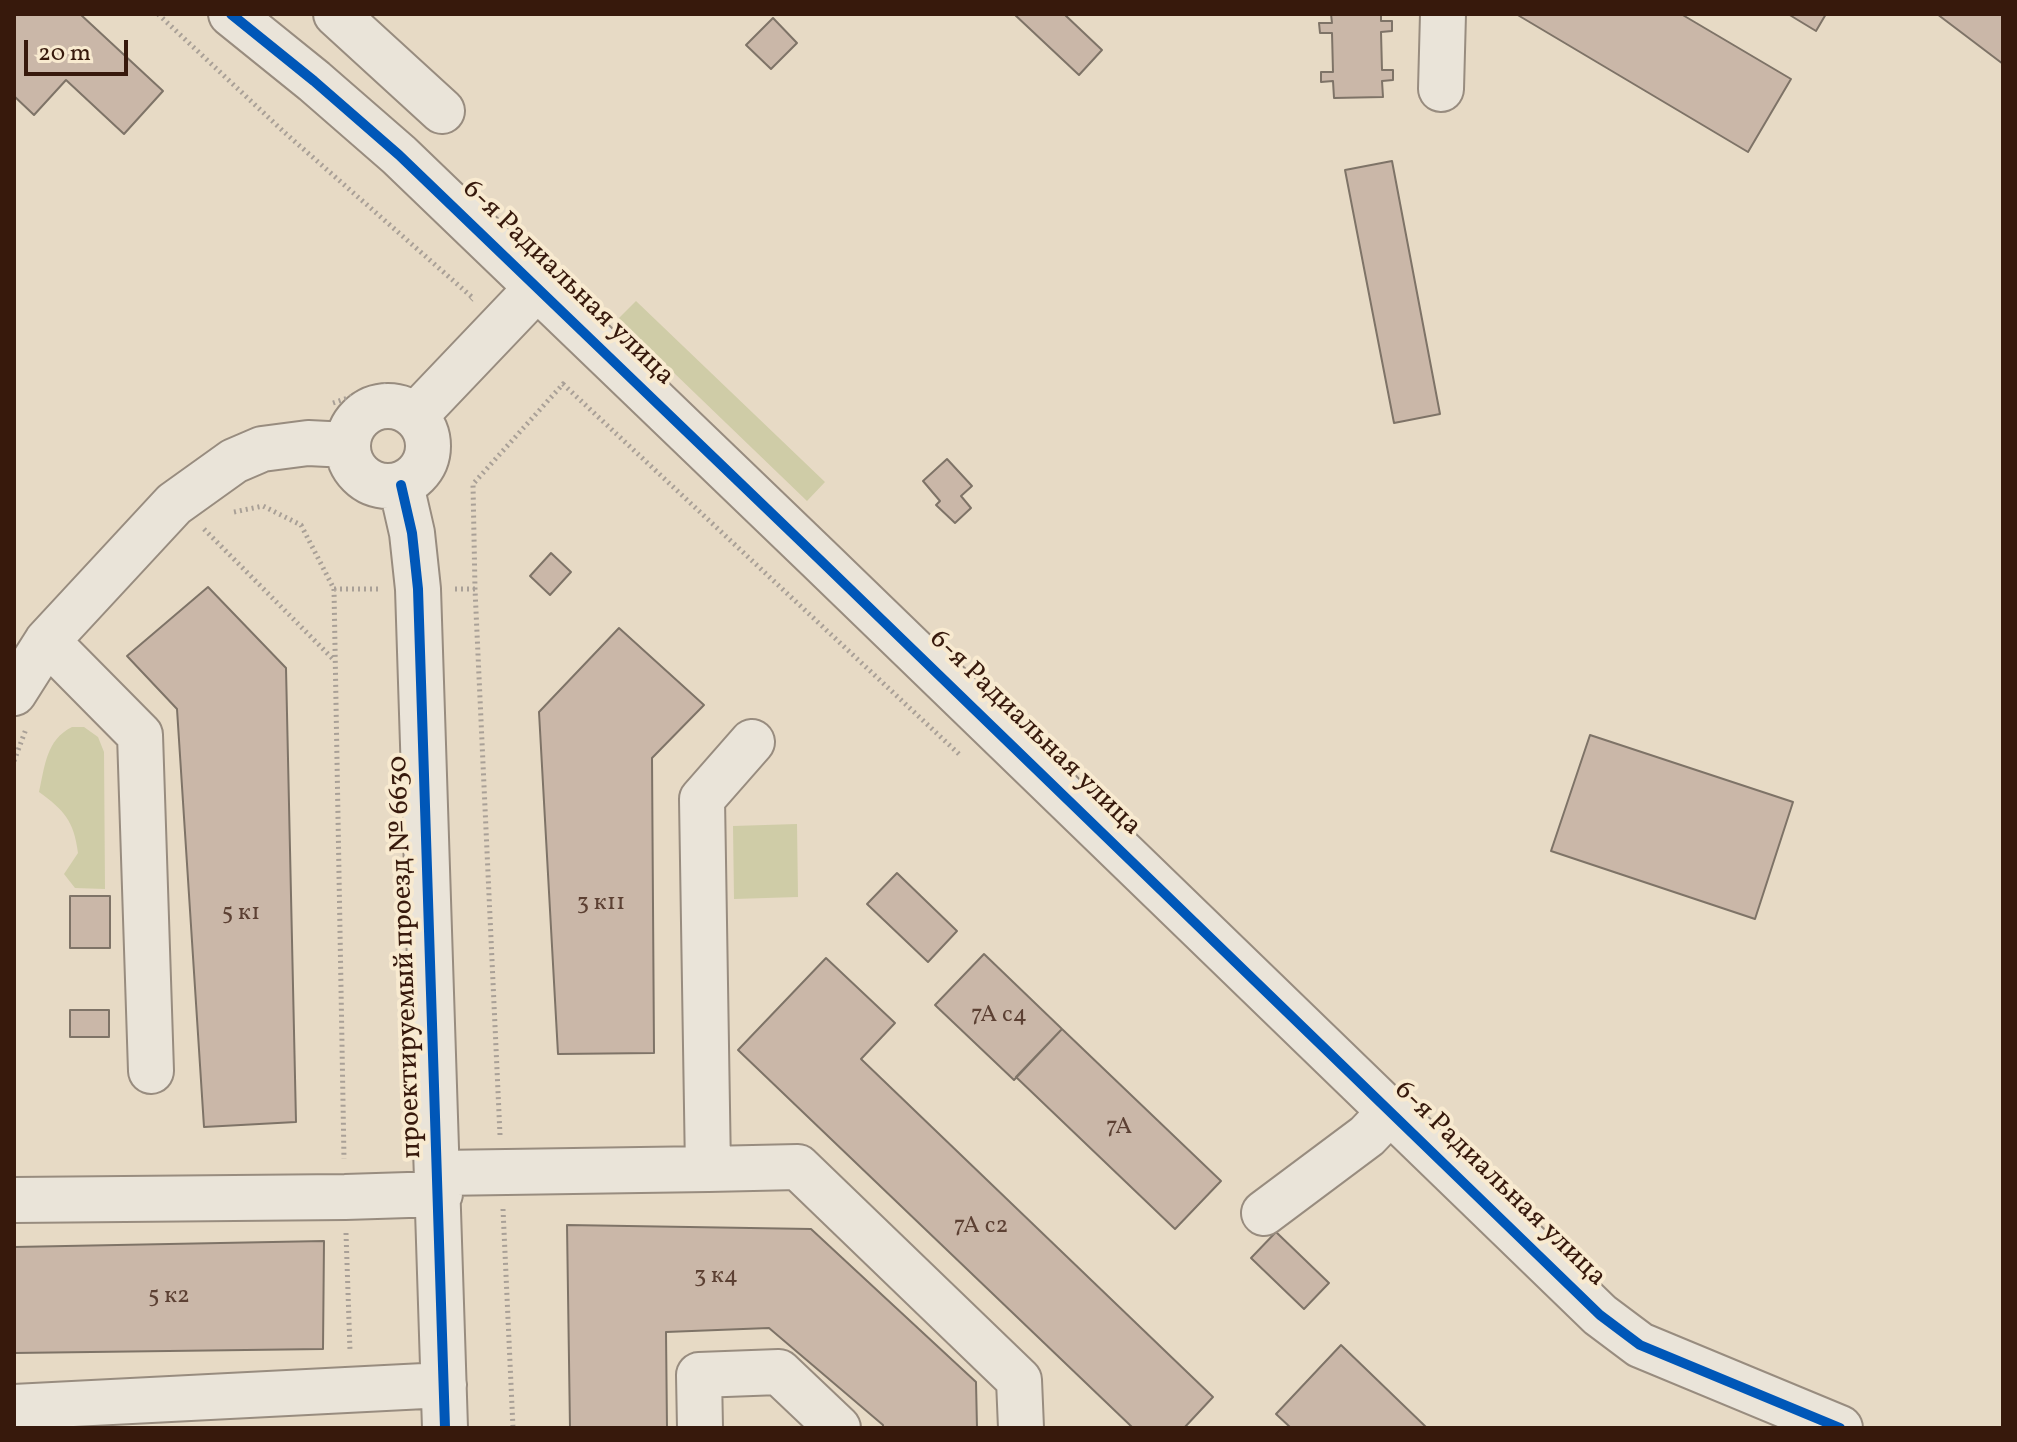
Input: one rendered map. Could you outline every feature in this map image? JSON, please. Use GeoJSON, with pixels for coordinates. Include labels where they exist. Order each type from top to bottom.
{"type":"FeatureCollection","features":[{"type":"Feature","properties":{"kind":"street","name":"6-я Радиальная улица"},"geometry":{"type":"LineString","coordinates":[[231,14],[399,155],[1600,1315],[1640,1345],[1840,1428]]}},
{"type":"Feature","properties":{"kind":"street"},"geometry":{"type":"LineString","coordinates":[[336,14],[452,101],[399,155]]}},
{"type":"Feature","properties":{"kind":"street"},"geometry":{"type":"LineString","coordinates":[[1441,89],[1443,14]]}},
{"type":"Feature","properties":{"kind":"street"},"geometry":{"type":"LineString","coordinates":[[415,416],[536,289]]}},
{"type":"Feature","properties":{"kind":"street"},"geometry":{"type":"LineString","coordinates":[[389,406],[415,416],[424,427],[428,441],[428,455],[422,468],[401,485],[387,487],[361,477],[352,465],[348,445],[354,425],[363,414],[389,406]]}},
{"type":"Feature","properties":{"kind":"street"},"geometry":{"type":"LineString","coordinates":[[21,709],[47,641],[174,504],[234,461],[262,449],[308,443],[348,445]]}},
{"type":"Feature","properties":{"kind":"street","name":"проектируемый проезд № 6630"},"geometry":{"type":"LineString","coordinates":[[401,485],[412,533],[418,589],[445,1428]]}},
{"type":"Feature","properties":{"kind":"street"},"geometry":{"type":"LineString","coordinates":[[47,641],[140,735],[151,1071]]}},
{"type":"Feature","properties":{"kind":"street"},"geometry":{"type":"LineString","coordinates":[[708,1169],[702,799],[752,742]]}},
{"type":"Feature","properties":{"kind":"street"},"geometry":{"type":"LineString","coordinates":[[1264,1213],[1367,1136],[1389,1113]]}},
{"type":"Feature","properties":{"kind":"street"},"geometry":{"type":"LineString","coordinates":[[14,1200],[345,1197],[501,1172],[798,1167],[1019,1380],[1021,1428]]}},
{"type":"Feature","properties":{"kind":"street"},"geometry":{"type":"LineString","coordinates":[[700,1428],[699,1375],[779,1372],[838,1428]]}},
{"type":"Feature","properties":{"kind":"street"},"geometry":{"type":"LineString","coordinates":[[14,1407],[444,1385]]}},
{"type":"Feature","properties":{"kind":"path"},"geometry":{"type":"LineString","coordinates":[[158,14],[284,132],[473,298]]}},
{"type":"Feature","properties":{"kind":"path"},"geometry":{"type":"LineString","coordinates":[[513,1428],[475,604],[473,484],[563,384]]}},
{"type":"Feature","properties":{"kind":"path"},"geometry":{"type":"LineString","coordinates":[[225,513],[263,506],[301,525],[334,589],[345,1197],[352,1390]]}},
{"type":"Feature","properties":{"kind":"path"},"geometry":{"type":"LineString","coordinates":[[193,535],[214,521]]}},
{"type":"Feature","properties":{"kind":"path"},"geometry":{"type":"LineString","coordinates":[[203,529],[336,662]]}},
{"type":"Feature","properties":{"kind":"path"},"geometry":{"type":"LineString","coordinates":[[14,761],[21,709]]}},
{"type":"Feature","properties":{"kind":"shaded area"},"geometry":{"type":"Polygon","coordinates":[[[636,301],[825,482],[807,501],[618,319],[636,301]]]}},
{"type":"Feature","properties":{"kind":"shaded area"},"geometry":{"type":"Polygon","coordinates":[[[72,727],[84,727],[98,737],[104,752],[105,889],[75,888],[64,874],[78,853],[74,832],[61,811],[39,792],[52,746],[63,732],[72,727]]]}},
{"type":"Feature","properties":{"kind":"shaded area"},"geometry":{"type":"Polygon","coordinates":[[[797,824],[798,897],[734,899],[733,826],[797,824]]]}},
{"type":"Feature","properties":{"kind":"building"},"geometry":{"type":"Polygon","coordinates":[[[14,14],[80,14],[163,91],[124,134],[66,80],[34,115],[14,96],[14,14]]]}},
{"type":"Feature","properties":{"kind":"building"},"geometry":{"type":"Polygon","coordinates":[[[1014,14],[1064,14],[1102,50],[1079,75],[1014,14]]]}},
{"type":"Feature","properties":{"kind":"building"},"geometry":{"type":"Polygon","coordinates":[[[1331,14],[1381,14],[1381,21],[1392,21],[1392,31],[1381,32],[1382,70],[1393,70],[1393,80],[1382,81],[1383,97],[1334,98],[1333,81],[1321,82],[1321,72],[1333,72],[1332,33],[1320,33],[1319,23],[1332,23],[1331,14]]]}},
{"type":"Feature","properties":{"kind":"building"},"geometry":{"type":"Polygon","coordinates":[[[1516,14],[1681,14],[1791,79],[1748,152],[1516,14]]]}},
{"type":"Feature","properties":{"kind":"building"},"geometry":{"type":"Polygon","coordinates":[[[1788,14],[1826,14],[1816,31],[1788,14]]]}},
{"type":"Feature","properties":{"kind":"building"},"geometry":{"type":"Polygon","coordinates":[[[1937,14],[2003,14],[2003,64],[1937,14]]]}},
{"type":"Feature","properties":{"kind":"building"},"geometry":{"type":"Polygon","coordinates":[[[773,18],[797,43],[771,69],[746,45],[773,18]]]}},
{"type":"Feature","properties":{"kind":"building"},"geometry":{"type":"Polygon","coordinates":[[[1392,161],[1440,414],[1394,423],[1345,170],[1392,161]]]}},
{"type":"Feature","properties":{"kind":"building"},"geometry":{"type":"Polygon","coordinates":[[[947,459],[972,486],[961,496],[971,508],[955,523],[936,505],[940,501],[923,481],[947,459]]]}},
{"type":"Feature","properties":{"kind":"building"},"geometry":{"type":"Polygon","coordinates":[[[551,553],[571,572],[550,595],[530,576],[551,553]]]}},
{"type":"Feature","properties":{"kind":"building"},"geometry":{"type":"Polygon","coordinates":[[[208,587],[286,668],[296,1122],[204,1127],[177,709],[127,656],[208,587]]]}},
{"type":"Feature","properties":{"kind":"building"},"geometry":{"type":"Polygon","coordinates":[[[619,628],[704,705],[652,758],[654,1053],[558,1054],[539,712],[619,628]]]}},
{"type":"Feature","properties":{"kind":"building"},"geometry":{"type":"Polygon","coordinates":[[[1590,735],[1793,802],[1755,919],[1551,851],[1590,735]]]}},
{"type":"Feature","properties":{"kind":"building"},"geometry":{"type":"Polygon","coordinates":[[[897,873],[957,931],[928,962],[867,904],[897,873]]]}},
{"type":"Feature","properties":{"kind":"building"},"geometry":{"type":"Polygon","coordinates":[[[70,896],[110,896],[110,948],[70,948],[70,896]]]}},
{"type":"Feature","properties":{"kind":"building"},"geometry":{"type":"Polygon","coordinates":[[[984,954],[1062,1029],[1014,1080],[935,1005],[984,954]]]}},
{"type":"Feature","properties":{"kind":"building"},"geometry":{"type":"Polygon","coordinates":[[[826,958],[895,1023],[861,1059],[1213,1397],[1184,1428],[1133,1428],[738,1050],[826,958]]]}},
{"type":"Feature","properties":{"kind":"building"},"geometry":{"type":"Polygon","coordinates":[[[70,1010],[109,1010],[109,1037],[70,1037],[70,1010]]]}},
{"type":"Feature","properties":{"kind":"building"},"geometry":{"type":"Polygon","coordinates":[[[1062,1029],[1221,1181],[1175,1229],[1016,1077],[1062,1029]]]}},
{"type":"Feature","properties":{"kind":"building"},"geometry":{"type":"Polygon","coordinates":[[[567,1225],[811,1229],[976,1382],[977,1428],[883,1428],[769,1328],[666,1332],[667,1428],[570,1428],[567,1225]]]}},
{"type":"Feature","properties":{"kind":"building"},"geometry":{"type":"Polygon","coordinates":[[[1276,1232],[1329,1283],[1304,1309],[1251,1258],[1276,1232]]]}},
{"type":"Feature","properties":{"kind":"building"},"geometry":{"type":"Polygon","coordinates":[[[324,1241],[323,1349],[14,1353],[14,1247],[324,1241]]]}},
{"type":"Feature","properties":{"kind":"building"},"geometry":{"type":"Polygon","coordinates":[[[1341,1345],[1427,1428],[1291,1428],[1276,1414],[1341,1345]]]}},
{"type":"Feature","properties":{"kind":"cycle path"},"geometry":{"type":"LineString","coordinates":[[231,14],[399,155],[1600,1315],[1640,1345],[1840,1428]]}},
{"type":"Feature","properties":{"kind":"cycle path"},"geometry":{"type":"LineString","coordinates":[[401,485],[412,533],[418,589],[445,1428]]}}]}
